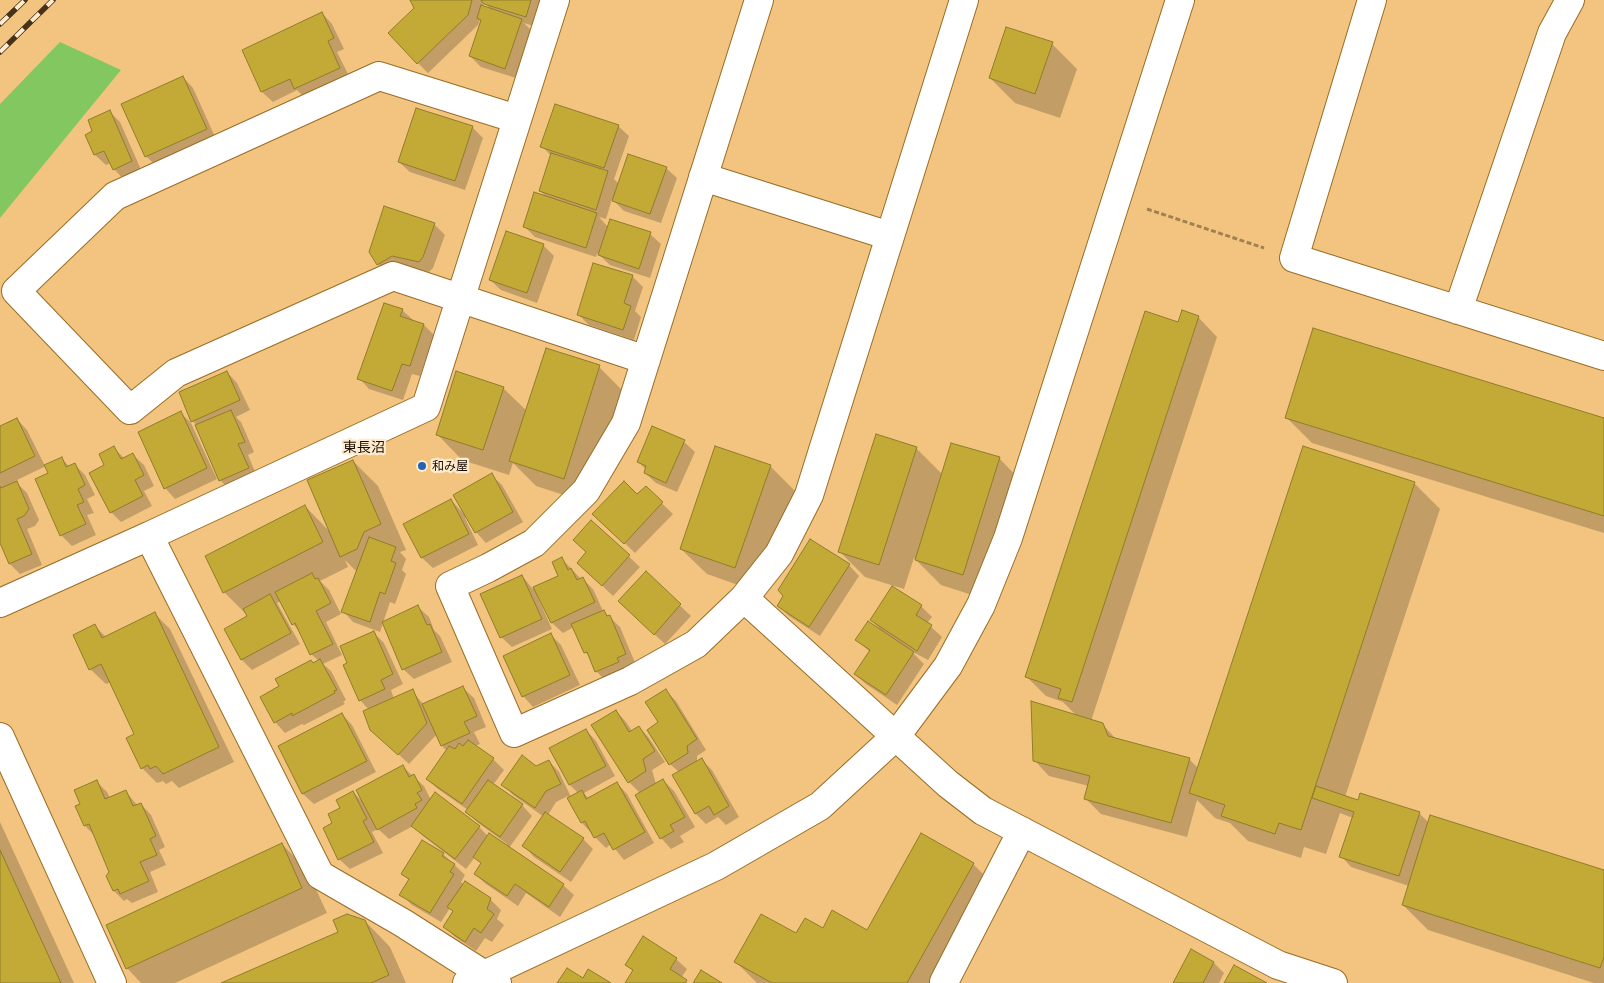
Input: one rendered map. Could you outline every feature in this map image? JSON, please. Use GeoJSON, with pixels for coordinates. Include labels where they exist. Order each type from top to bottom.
{"type":"FeatureCollection","features":[{"type":"Feature","properties":{"kind":"street"},"geometry":{"type":"LineString","coordinates":[[0,603],[426,407],[555,0]]}},
{"type":"Feature","properties":{"kind":"street"},"geometry":{"type":"LineString","coordinates":[[759,0],[626,423],[586,491],[534,543],[450,586],[514,733],[630,681],[696,644],[744,598],[779,554],[809,494],[964,0]]}},
{"type":"Feature","properties":{"kind":"street"},"geometry":{"type":"LineString","coordinates":[[149,536],[320,875],[404,923],[482,980],[725,861],[820,806],[896,736],[948,666],[981,605],[1008,538],[1180,0]]}},
{"type":"Feature","properties":{"kind":"street"},"geometry":{"type":"LineString","coordinates":[[1372,0],[1294,258],[1604,356]]}},
{"type":"Feature","properties":{"kind":"street"},"geometry":{"type":"LineString","coordinates":[[1458,310],[1552,33],[1570,0]]}},
{"type":"Feature","properties":{"kind":"street"},"geometry":{"type":"LineString","coordinates":[[517,118],[379,76],[115,196],[16,291],[130,410],[176,373],[393,276],[646,360]]}},
{"type":"Feature","properties":{"kind":"street"},"geometry":{"type":"LineString","coordinates":[[703,177],[890,236]]}},
{"type":"Feature","properties":{"kind":"street"},"geometry":{"type":"LineString","coordinates":[[744,598],[948,784],[983,810],[1278,965],[1333,983]]}},
{"type":"Feature","properties":{"kind":"street"},"geometry":{"type":"LineString","coordinates":[[0,737],[112,983]]}},
{"type":"Feature","properties":{"kind":"street"},"geometry":{"type":"LineString","coordinates":[[945,983],[1022,832]]}},
{"type":"Feature","properties":{"kind":"path"},"geometry":{"type":"LineString","coordinates":[[1139,206],[1294,258]]}},
{"type":"Feature","properties":{"kind":"green space"},"geometry":{"type":"Polygon","coordinates":[[[60,42],[121,70],[0,218],[0,104],[60,42]]]}},
{"type":"Feature","properties":{"kind":"building"},"geometry":{"type":"Polygon","coordinates":[[[410,0],[472,0],[468,15],[417,64],[388,33],[414,8],[410,0]]]}},
{"type":"Feature","properties":{"kind":"building"},"geometry":{"type":"Polygon","coordinates":[[[481,0],[531,0],[526,17],[484,4],[481,0]]]}},
{"type":"Feature","properties":{"kind":"building"},"geometry":{"type":"Polygon","coordinates":[[[481,5],[522,19],[505,69],[469,56],[481,20],[477,18],[481,5]]]}},
{"type":"Feature","properties":{"kind":"building"},"geometry":{"type":"Polygon","coordinates":[[[322,12],[334,38],[328,41],[340,68],[294,89],[290,79],[261,92],[242,50],[322,12]]]}},
{"type":"Feature","properties":{"kind":"building"},"geometry":{"type":"Polygon","coordinates":[[[1006,27],[1053,42],[1035,94],[989,78],[1006,27]]]}},
{"type":"Feature","properties":{"kind":"building"},"geometry":{"type":"Polygon","coordinates":[[[183,76],[207,129],[145,157],[121,104],[183,76]]]}},
{"type":"Feature","properties":{"kind":"building"},"geometry":{"type":"Polygon","coordinates":[[[555,104],[619,125],[604,168],[540,147],[555,104]]]}},
{"type":"Feature","properties":{"kind":"building"},"geometry":{"type":"Polygon","coordinates":[[[416,108],[473,126],[455,181],[398,162],[416,108]]]}},
{"type":"Feature","properties":{"kind":"building"},"geometry":{"type":"Polygon","coordinates":[[[110,110],[132,161],[113,170],[104,151],[94,155],[85,135],[92,131],[88,120],[110,110]]]}},
{"type":"Feature","properties":{"kind":"building"},"geometry":{"type":"Polygon","coordinates":[[[551,153],[608,171],[596,210],[539,191],[551,153]]]}},
{"type":"Feature","properties":{"kind":"building"},"geometry":{"type":"Polygon","coordinates":[[[628,154],[667,167],[650,214],[612,201],[628,154]]]}},
{"type":"Feature","properties":{"kind":"building"},"geometry":{"type":"Polygon","coordinates":[[[534,192],[597,213],[586,248],[523,227],[534,192]]]}},
{"type":"Feature","properties":{"kind":"building"},"geometry":{"type":"Polygon","coordinates":[[[384,206],[435,223],[423,257],[419,262],[392,256],[377,265],[369,252],[384,206]]]}},
{"type":"Feature","properties":{"kind":"building"},"geometry":{"type":"Polygon","coordinates":[[[610,219],[651,232],[639,269],[598,255],[610,219]]]}},
{"type":"Feature","properties":{"kind":"building"},"geometry":{"type":"Polygon","coordinates":[[[506,231],[544,244],[527,293],[489,280],[506,231]]]}},
{"type":"Feature","properties":{"kind":"building"},"geometry":{"type":"Polygon","coordinates":[[[593,263],[633,275],[624,303],[631,306],[623,330],[577,315],[593,263]]]}},
{"type":"Feature","properties":{"kind":"building"},"geometry":{"type":"Polygon","coordinates":[[[384,303],[403,309],[400,316],[424,324],[410,366],[402,364],[392,391],[357,379],[384,303]]]}},
{"type":"Feature","properties":{"kind":"building"},"geometry":{"type":"Polygon","coordinates":[[[1182,310],[1199,316],[1072,702],[1058,698],[1061,689],[1025,677],[1145,311],[1178,322],[1182,310]]]}},
{"type":"Feature","properties":{"kind":"building"},"geometry":{"type":"Polygon","coordinates":[[[1313,328],[1604,418],[1604,516],[1285,418],[1313,328]]]}},
{"type":"Feature","properties":{"kind":"building"},"geometry":{"type":"Polygon","coordinates":[[[546,348],[600,365],[564,479],[509,461],[546,348]]]}},
{"type":"Feature","properties":{"kind":"building"},"geometry":{"type":"Polygon","coordinates":[[[227,371],[240,400],[191,422],[179,392],[227,371]]]}},
{"type":"Feature","properties":{"kind":"building"},"geometry":{"type":"Polygon","coordinates":[[[456,371],[504,387],[483,450],[436,435],[456,371]]]}},
{"type":"Feature","properties":{"kind":"building"},"geometry":{"type":"Polygon","coordinates":[[[231,410],[245,442],[238,444],[249,468],[219,481],[195,425],[231,410]]]}},
{"type":"Feature","properties":{"kind":"building"},"geometry":{"type":"Polygon","coordinates":[[[181,411],[207,468],[164,489],[138,432],[181,411]]]}},
{"type":"Feature","properties":{"kind":"building"},"geometry":{"type":"Polygon","coordinates":[[[17,418],[35,456],[0,473],[0,426],[17,418]]]}},
{"type":"Feature","properties":{"kind":"building"},"geometry":{"type":"Polygon","coordinates":[[[652,426],[685,440],[666,483],[644,473],[646,466],[637,462],[652,426]]]}},
{"type":"Feature","properties":{"kind":"building"},"geometry":{"type":"Polygon","coordinates":[[[876,434],[917,447],[879,565],[838,552],[876,434]]]}},
{"type":"Feature","properties":{"kind":"building"},"geometry":{"type":"Polygon","coordinates":[[[951,443],[1000,457],[963,575],[915,560],[951,443]]]}},
{"type":"Feature","properties":{"kind":"building"},"geometry":{"type":"Polygon","coordinates":[[[114,446],[121,459],[133,453],[144,475],[135,480],[143,496],[110,513],[89,473],[104,465],[99,454],[114,446]]]}},
{"type":"Feature","properties":{"kind":"building"},"geometry":{"type":"Polygon","coordinates":[[[715,446],[771,465],[735,568],[680,549],[715,446]]]}},
{"type":"Feature","properties":{"kind":"building"},"geometry":{"type":"Polygon","coordinates":[[[1303,446],[1415,482],[1301,830],[1279,823],[1275,834],[1221,816],[1225,805],[1189,793],[1303,446]]]}},
{"type":"Feature","properties":{"kind":"building"},"geometry":{"type":"Polygon","coordinates":[[[62,457],[66,467],[75,463],[85,485],[78,489],[84,502],[77,505],[86,524],[60,536],[35,479],[48,473],[44,465],[62,457]]]}},
{"type":"Feature","properties":{"kind":"building"},"geometry":{"type":"Polygon","coordinates":[[[353,460],[381,524],[364,532],[357,549],[340,557],[307,480],[353,460]]]}},
{"type":"Feature","properties":{"kind":"building"},"geometry":{"type":"Polygon","coordinates":[[[492,473],[513,512],[475,533],[453,495],[492,473]]]}},
{"type":"Feature","properties":{"kind":"building"},"geometry":{"type":"Polygon","coordinates":[[[17,481],[29,509],[24,516],[17,519],[32,554],[9,564],[0,543],[0,486],[1,488],[17,481]]]}},
{"type":"Feature","properties":{"kind":"building"},"geometry":{"type":"Polygon","coordinates":[[[624,481],[637,494],[646,486],[663,502],[624,544],[592,514],[624,481]]]}},
{"type":"Feature","properties":{"kind":"building"},"geometry":{"type":"Polygon","coordinates":[[[451,499],[469,534],[421,558],[403,524],[451,499]]]}},
{"type":"Feature","properties":{"kind":"building"},"geometry":{"type":"Polygon","coordinates":[[[305,505],[323,542],[223,593],[205,556],[305,505]]]}},
{"type":"Feature","properties":{"kind":"building"},"geometry":{"type":"Polygon","coordinates":[[[591,520],[630,555],[602,586],[577,563],[586,552],[573,540],[591,520]]]}},
{"type":"Feature","properties":{"kind":"building"},"geometry":{"type":"Polygon","coordinates":[[[369,537],[396,547],[391,561],[396,563],[385,594],[380,592],[370,622],[341,612],[369,537]]]}},
{"type":"Feature","properties":{"kind":"building"},"geometry":{"type":"Polygon","coordinates":[[[810,539],[850,564],[809,627],[777,606],[783,596],[778,590],[810,539]]]}},
{"type":"Feature","properties":{"kind":"building"},"geometry":{"type":"Polygon","coordinates":[[[562,557],[568,570],[571,568],[577,580],[583,577],[595,602],[551,623],[533,587],[558,576],[552,562],[562,557]]]}},
{"type":"Feature","properties":{"kind":"building"},"geometry":{"type":"Polygon","coordinates":[[[646,571],[681,604],[654,635],[618,601],[646,571]]]}},
{"type":"Feature","properties":{"kind":"building"},"geometry":{"type":"Polygon","coordinates":[[[312,573],[315,579],[318,578],[331,603],[316,611],[333,644],[310,655],[295,623],[292,625],[275,592],[312,573]]]}},
{"type":"Feature","properties":{"kind":"building"},"geometry":{"type":"Polygon","coordinates":[[[522,575],[542,619],[500,638],[480,594],[522,575]]]}},
{"type":"Feature","properties":{"kind":"building"},"geometry":{"type":"Polygon","coordinates":[[[892,586],[922,605],[916,615],[932,625],[917,651],[870,620],[892,586]]]}},
{"type":"Feature","properties":{"kind":"building"},"geometry":{"type":"Polygon","coordinates":[[[270,594],[291,633],[241,660],[224,629],[247,616],[243,609],[270,594]]]}},
{"type":"Feature","properties":{"kind":"building"},"geometry":{"type":"Polygon","coordinates":[[[418,605],[427,625],[430,624],[442,652],[402,670],[382,622],[418,605]]]}},
{"type":"Feature","properties":{"kind":"building"},"geometry":{"type":"Polygon","coordinates":[[[604,610],[607,616],[610,615],[626,654],[617,658],[619,662],[595,672],[587,652],[584,653],[571,624],[604,610]]]}},
{"type":"Feature","properties":{"kind":"building"},"geometry":{"type":"Polygon","coordinates":[[[155,612],[219,747],[163,774],[156,766],[150,769],[148,765],[141,769],[126,738],[134,734],[101,664],[89,670],[73,635],[95,624],[102,638],[155,612]]]}},
{"type":"Feature","properties":{"kind":"building"},"geometry":{"type":"Polygon","coordinates":[[[868,621],[914,652],[886,695],[854,674],[870,650],[855,640],[868,621]]]}},
{"type":"Feature","properties":{"kind":"building"},"geometry":{"type":"Polygon","coordinates":[[[374,631],[393,674],[381,680],[385,689],[359,701],[343,665],[347,663],[340,646],[374,631]]]}},
{"type":"Feature","properties":{"kind":"building"},"geometry":{"type":"Polygon","coordinates":[[[551,633],[570,675],[522,697],[503,656],[551,633]]]}},
{"type":"Feature","properties":{"kind":"building"},"geometry":{"type":"Polygon","coordinates":[[[320,659],[337,690],[334,691],[335,693],[292,716],[292,713],[274,723],[260,697],[279,686],[275,679],[311,660],[313,663],[320,659]]]}},
{"type":"Feature","properties":{"kind":"building"},"geometry":{"type":"Polygon","coordinates":[[[463,686],[477,716],[464,722],[470,733],[441,746],[422,704],[463,686]]]}},
{"type":"Feature","properties":{"kind":"building"},"geometry":{"type":"Polygon","coordinates":[[[413,689],[427,723],[398,755],[370,730],[363,711],[413,689]]]}},
{"type":"Feature","properties":{"kind":"building"},"geometry":{"type":"Polygon","coordinates":[[[666,689],[697,739],[687,746],[688,753],[669,765],[647,730],[658,722],[645,702],[666,689]]]}},
{"type":"Feature","properties":{"kind":"building"},"geometry":{"type":"Polygon","coordinates":[[[1031,701],[1103,723],[1108,736],[1190,758],[1171,823],[1084,799],[1090,776],[1033,761],[1031,701]]]}},
{"type":"Feature","properties":{"kind":"building"},"geometry":{"type":"Polygon","coordinates":[[[616,710],[629,732],[639,726],[655,751],[643,759],[646,771],[628,783],[591,725],[616,710]]]}},
{"type":"Feature","properties":{"kind":"building"},"geometry":{"type":"Polygon","coordinates":[[[342,713],[367,761],[302,794],[278,746],[342,713]]]}},
{"type":"Feature","properties":{"kind":"building"},"geometry":{"type":"Polygon","coordinates":[[[586,729],[606,766],[569,785],[549,748],[586,729]]]}},
{"type":"Feature","properties":{"kind":"building"},"geometry":{"type":"Polygon","coordinates":[[[468,740],[494,758],[462,804],[426,779],[449,746],[455,749],[459,743],[463,746],[468,740]]]}},
{"type":"Feature","properties":{"kind":"building"},"geometry":{"type":"Polygon","coordinates":[[[522,755],[536,766],[549,760],[561,784],[546,791],[535,808],[501,785],[522,755]]]}},
{"type":"Feature","properties":{"kind":"building"},"geometry":{"type":"Polygon","coordinates":[[[702,758],[729,806],[714,815],[709,806],[695,814],[672,775],[702,758]]]}},
{"type":"Feature","properties":{"kind":"building"},"geometry":{"type":"Polygon","coordinates":[[[403,765],[409,777],[414,774],[422,790],[417,793],[422,800],[415,804],[417,808],[377,830],[356,790],[403,765]]]}},
{"type":"Feature","properties":{"kind":"building"},"geometry":{"type":"Polygon","coordinates":[[[663,779],[685,817],[670,825],[674,831],[660,839],[635,795],[663,779]]]}},
{"type":"Feature","properties":{"kind":"building"},"geometry":{"type":"Polygon","coordinates":[[[97,780],[105,799],[126,790],[133,806],[141,803],[156,836],[150,839],[157,855],[140,862],[149,881],[120,894],[118,889],[113,891],[106,876],[109,872],[89,824],[84,826],[75,806],[80,804],[74,790],[97,780]]]}},
{"type":"Feature","properties":{"kind":"building"},"geometry":{"type":"Polygon","coordinates":[[[488,780],[523,804],[500,837],[465,812],[488,780]]]}},
{"type":"Feature","properties":{"kind":"building"},"geometry":{"type":"Polygon","coordinates":[[[617,782],[645,832],[613,850],[604,833],[594,838],[585,821],[581,823],[567,798],[582,790],[586,799],[617,782]]]}},
{"type":"Feature","properties":{"kind":"building"},"geometry":{"type":"Polygon","coordinates":[[[1316,786],[1358,800],[1360,793],[1420,812],[1399,876],[1339,857],[1354,812],[1312,798],[1316,786]]]}},
{"type":"Feature","properties":{"kind":"building"},"geometry":{"type":"Polygon","coordinates":[[[353,791],[367,819],[363,821],[374,842],[338,860],[323,828],[332,823],[328,814],[340,808],[336,800],[353,791]]]}},
{"type":"Feature","properties":{"kind":"building"},"geometry":{"type":"Polygon","coordinates":[[[435,792],[480,826],[455,859],[411,826],[435,792]]]}},
{"type":"Feature","properties":{"kind":"building"},"geometry":{"type":"Polygon","coordinates":[[[545,812],[584,838],[560,872],[522,846],[545,812]]]}},
{"type":"Feature","properties":{"kind":"building"},"geometry":{"type":"Polygon","coordinates":[[[1430,815],[1604,870],[1604,957],[1600,968],[1402,905],[1430,815]]]}},
{"type":"Feature","properties":{"kind":"building"},"geometry":{"type":"Polygon","coordinates":[[[489,833],[564,884],[549,907],[515,884],[507,896],[474,874],[481,863],[473,857],[489,833]]]}},
{"type":"Feature","properties":{"kind":"building"},"geometry":{"type":"Polygon","coordinates":[[[921,833],[974,863],[907,983],[772,983],[734,962],[761,914],[796,933],[805,918],[823,928],[832,910],[867,930],[921,833]]]}},
{"type":"Feature","properties":{"kind":"building"},"geometry":{"type":"Polygon","coordinates":[[[422,840],[444,853],[442,856],[455,864],[450,872],[454,874],[430,913],[399,895],[409,879],[401,874],[422,840]]]}},
{"type":"Feature","properties":{"kind":"building"},"geometry":{"type":"Polygon","coordinates":[[[282,843],[302,888],[126,969],[106,925],[282,843]]]}},
{"type":"Feature","properties":{"kind":"building"},"geometry":{"type":"Polygon","coordinates":[[[0,850],[61,983],[0,983],[0,850]]]}},
{"type":"Feature","properties":{"kind":"building"},"geometry":{"type":"Polygon","coordinates":[[[465,881],[491,898],[487,909],[494,914],[481,933],[474,928],[465,942],[443,927],[453,911],[447,907],[465,881]]]}},
{"type":"Feature","properties":{"kind":"building"},"geometry":{"type":"Polygon","coordinates":[[[347,914],[365,920],[389,975],[371,983],[221,983],[338,932],[333,920],[347,914]]]}},
{"type":"Feature","properties":{"kind":"building"},"geometry":{"type":"Polygon","coordinates":[[[643,936],[677,958],[670,969],[687,980],[685,983],[625,983],[633,970],[625,965],[643,936]]]}},
{"type":"Feature","properties":{"kind":"building"},"geometry":{"type":"Polygon","coordinates":[[[1191,949],[1214,962],[1203,983],[1173,983],[1191,949]]]}},
{"type":"Feature","properties":{"kind":"building"},"geometry":{"type":"Polygon","coordinates":[[[1234,965],[1267,983],[1224,983],[1234,965]]]}},
{"type":"Feature","properties":{"kind":"building"},"geometry":{"type":"Polygon","coordinates":[[[567,968],[583,978],[588,969],[611,983],[557,983],[567,968]]]}},
{"type":"Feature","properties":{"kind":"building"},"geometry":{"type":"Polygon","coordinates":[[[701,970],[722,983],[693,983],[701,970]]]}},
{"type":"Feature","properties":{"kind":"railway"},"geometry":{"type":"LineString","coordinates":[[0,24],[25,0]]}},
{"type":"Feature","properties":{"kind":"railway"},"geometry":{"type":"LineString","coordinates":[[0,52],[53,0]]}},
{"type":"Feature","properties":{"kind":"place","name":"和み屋"},"geometry":{"type":"Point","coordinates":[422,466]}},
{"type":"Feature","properties":{"kind":"district","name":"東長沼"},"geometry":{"type":"Point","coordinates":[364,448]}}]}
